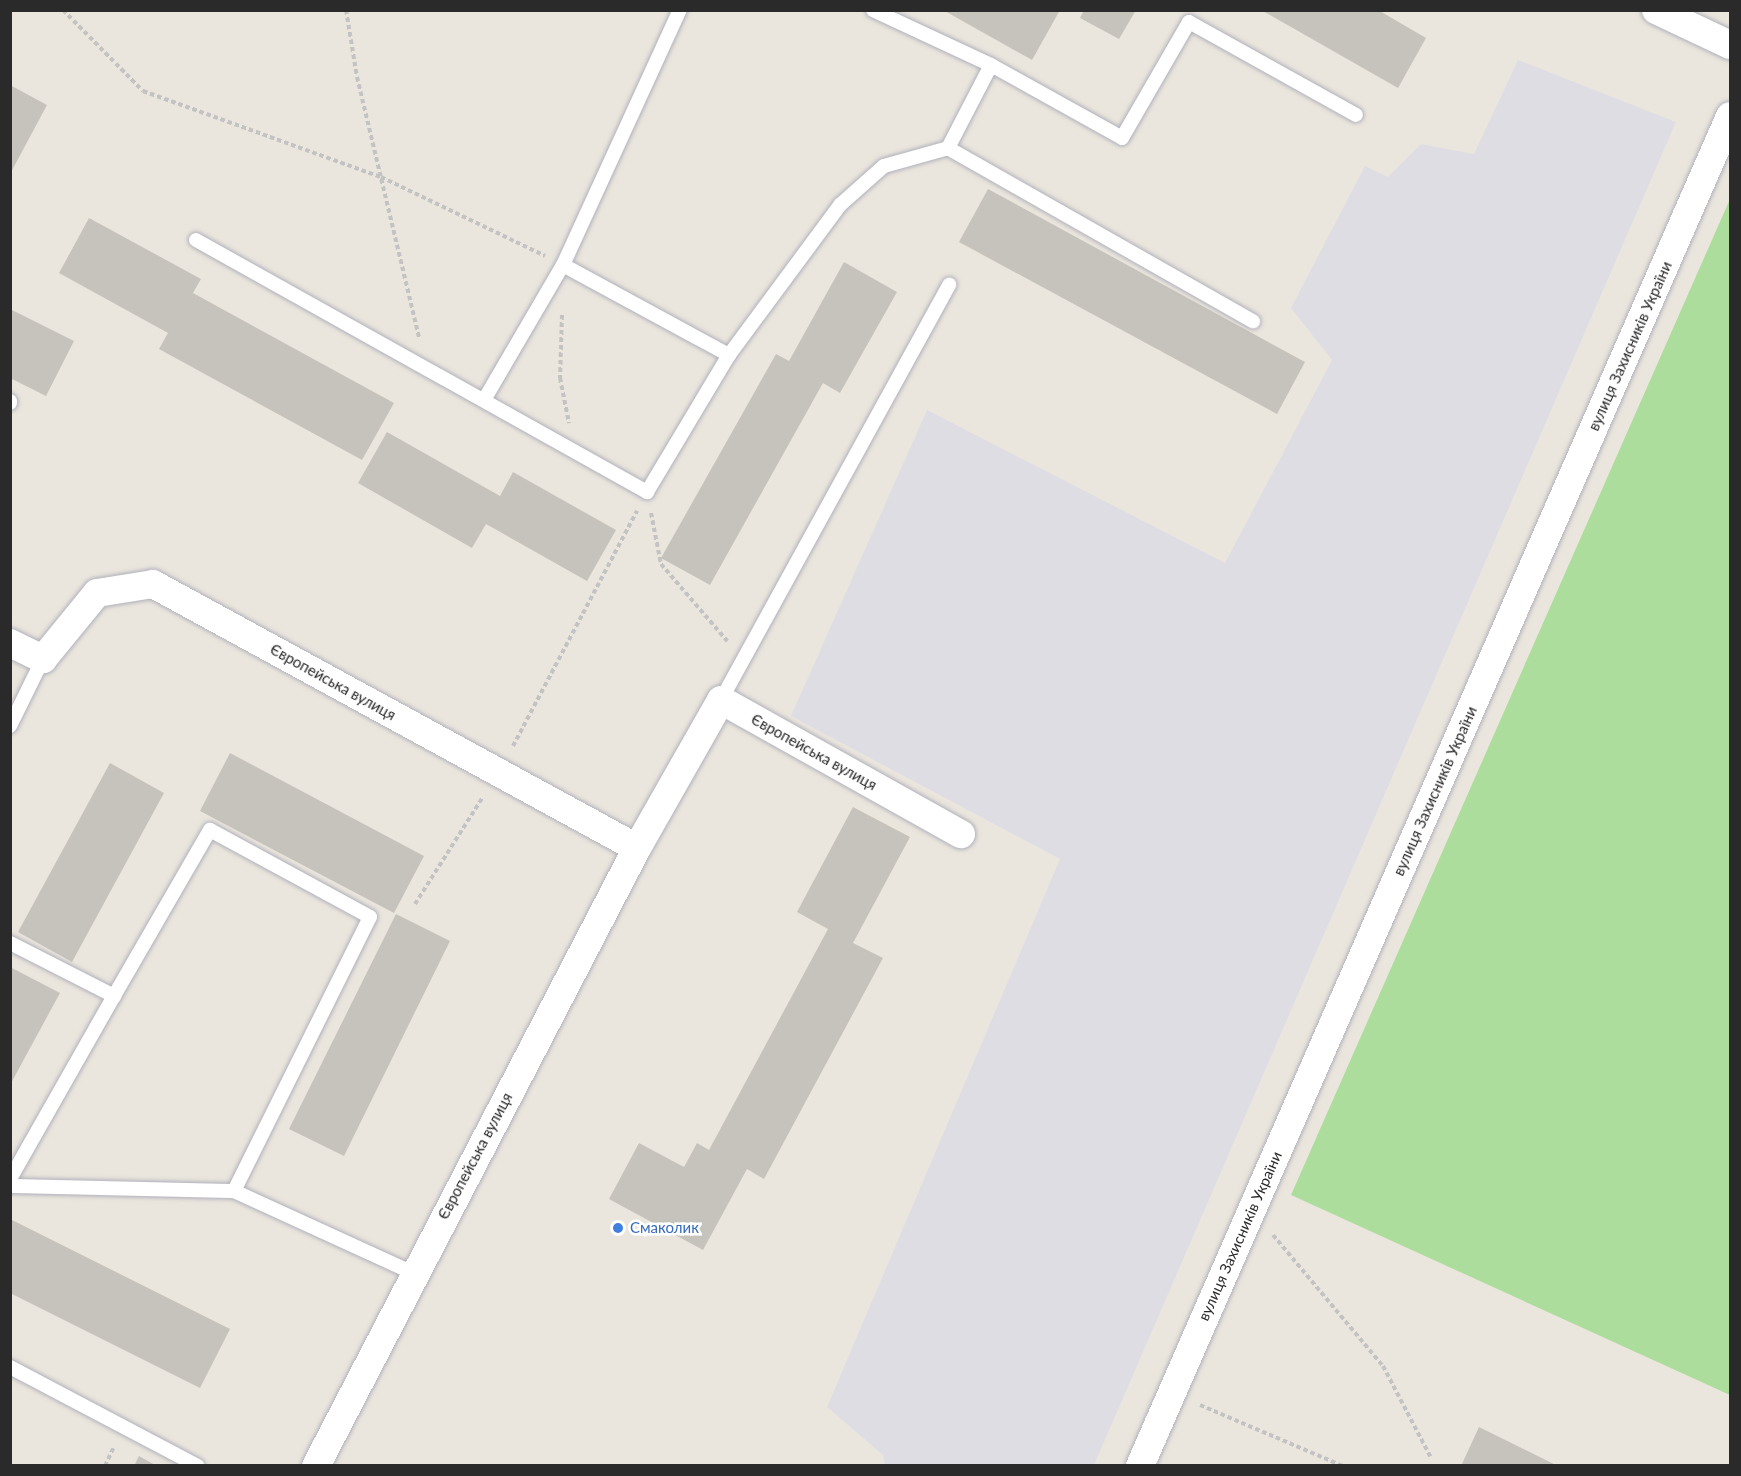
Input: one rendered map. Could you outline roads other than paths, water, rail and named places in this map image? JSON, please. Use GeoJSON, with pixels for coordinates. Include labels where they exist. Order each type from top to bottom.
{"type":"FeatureCollection","features":[{"type":"Feature","properties":{"kind":"street"},"geometry":{"type":"LineString","coordinates":[[1656,10],[1731,45]]}},
{"type":"Feature","properties":{"kind":"street","name":"вулиця Захисників України"},"geometry":{"type":"LineString","coordinates":[[1140,1466],[1731,116]]}},
{"type":"Feature","properties":{"kind":"street","name":"Європейська вулиця"},"geometry":{"type":"LineString","coordinates":[[43,659],[97,593],[153,584],[637,848]]}},
{"type":"Feature","properties":{"kind":"street"},"geometry":{"type":"LineString","coordinates":[[10,643],[43,659]]}},
{"type":"Feature","properties":{"kind":"street","name":"Європейська вулиця"},"geometry":{"type":"LineString","coordinates":[[316,1466],[387,1335],[413,1273],[637,848],[721,700],[961,834]]}},
{"type":"Feature","properties":{"kind":"lane"},"geometry":{"type":"LineString","coordinates":[[484,400],[563,265],[680,10]]}},
{"type":"Feature","properties":{"kind":"lane"},"geometry":{"type":"LineString","coordinates":[[873,10],[991,65],[1122,138],[1189,22],[1356,115]]}},
{"type":"Feature","properties":{"kind":"lane"},"geometry":{"type":"LineString","coordinates":[[948,148],[991,65]]}},
{"type":"Feature","properties":{"kind":"lane"},"geometry":{"type":"LineString","coordinates":[[196,240],[647,492],[729,355],[840,205],[884,166],[948,148],[1252,321]]}},
{"type":"Feature","properties":{"kind":"lane"},"geometry":{"type":"LineString","coordinates":[[563,265],[729,355]]}},
{"type":"Feature","properties":{"kind":"lane"},"geometry":{"type":"LineString","coordinates":[[721,700],[741,657],[949,285]]}},
{"type":"Feature","properties":{"kind":"lane"},"geometry":{"type":"LineString","coordinates":[[10,726],[43,659]]}},
{"type":"Feature","properties":{"kind":"lane"},"geometry":{"type":"LineString","coordinates":[[10,1179],[210,830],[370,918],[234,1191]]}},
{"type":"Feature","properties":{"kind":"lane"},"geometry":{"type":"LineString","coordinates":[[10,943],[114,996]]}},
{"type":"Feature","properties":{"kind":"lane"},"geometry":{"type":"LineString","coordinates":[[10,1186],[234,1191],[413,1273]]}},
{"type":"Feature","properties":{"kind":"lane"},"geometry":{"type":"LineString","coordinates":[[10,1367],[198,1466]]}},
{"type":"Feature","properties":{"kind":"place","name":"Смаколик"},"geometry":{"type":"Point","coordinates":[618,1228]}}]}
